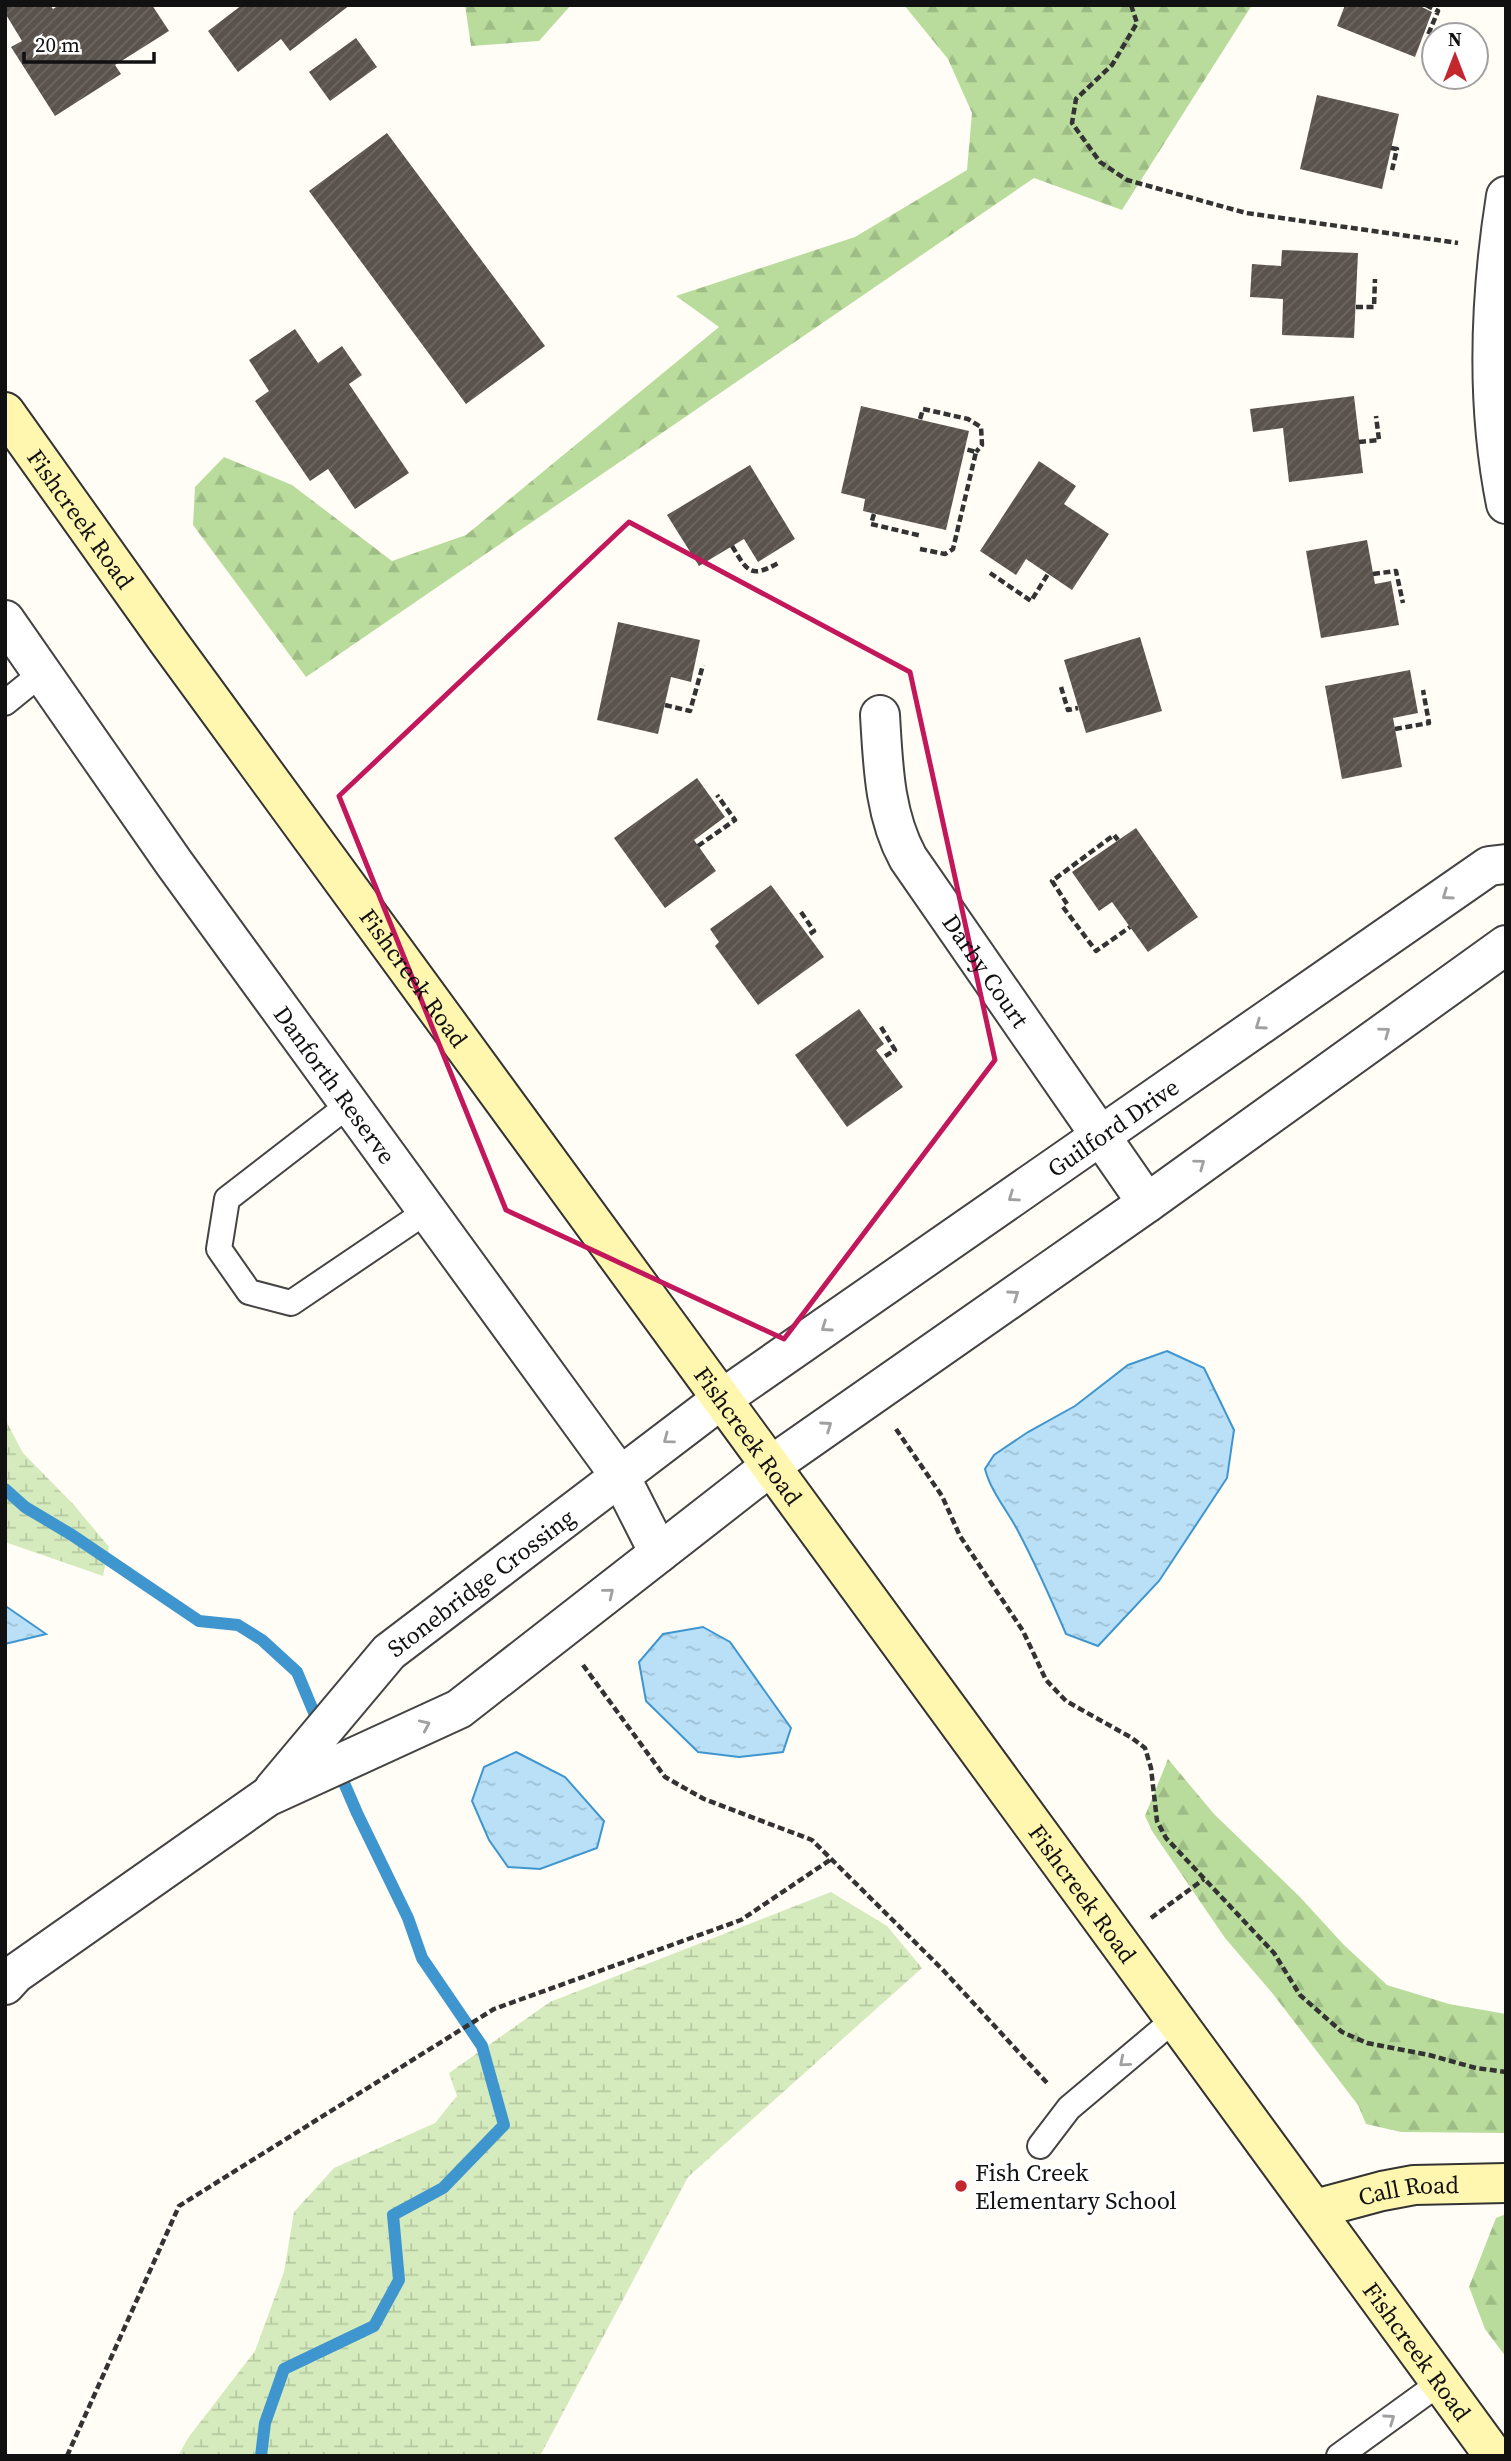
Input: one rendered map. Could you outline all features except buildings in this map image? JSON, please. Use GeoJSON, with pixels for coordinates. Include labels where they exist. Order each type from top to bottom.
{"type":"FeatureCollection","features":[{"type":"Feature","properties":{"kind":"main road","name":"Fishcreek Road"},"geometry":{"type":"LineString","coordinates":[[5,412],[208,696],[1494,2456]]}},
{"type":"Feature","properties":{"kind":"main road","name":"Call Road"},"geometry":{"type":"LineString","coordinates":[[1315,2208],[1414,2185],[1506,2183]]}},
{"type":"Feature","properties":{"kind":"street"},"geometry":{"type":"LineString","coordinates":[[1506,196],[1497,249],[1492,357],[1497,442],[1506,505]]}},
{"type":"Feature","properties":{"kind":"street","name":"Danforth Reserve"},"geometry":{"type":"LineString","coordinates":[[5,620],[174,863],[620,1476],[659,1553]]}},
{"type":"Feature","properties":{"kind":"street","name":"Darby Court"},"geometry":{"type":"LineString","coordinates":[[880,715],[885,790],[897,839],[1147,1203]]}},
{"type":"Feature","properties":{"kind":"street","name":"Guilford Drive"},"geometry":{"type":"LineString","coordinates":[[723,1398],[1489,866],[1506,864]]}},
{"type":"Feature","properties":{"kind":"street"},"geometry":{"type":"LineString","coordinates":[[772,1465],[1147,1203],[1506,945]]}},
{"type":"Feature","properties":{"kind":"street","name":"Stonebridge Crossing"},"geometry":{"type":"LineString","coordinates":[[5,1985],[15,1974],[267,1797],[306,1766],[342,1708],[389,1652],[723,1398]]}},
{"type":"Feature","properties":{"kind":"street","name":"Stonebridge Crossing"},"geometry":{"type":"LineString","coordinates":[[306,1766],[363,1753],[459,1709],[772,1465]]}},
{"type":"Feature","properties":{"kind":"lane"},"geometry":{"type":"LineString","coordinates":[[5,703],[42,673]]}},
{"type":"Feature","properties":{"kind":"lane"},"geometry":{"type":"LineString","coordinates":[[350,1104],[227,1199],[219,1249],[249,1292],[291,1303],[427,1211]]}},
{"type":"Feature","properties":{"kind":"lane"},"geometry":{"type":"LineString","coordinates":[[1040,2146],[1069,2108],[1176,2018]]}},
{"type":"Feature","properties":{"kind":"lane"},"geometry":{"type":"LineString","coordinates":[[1339,2456],[1441,2382]]}},
{"type":"Feature","properties":{"kind":"path"},"geometry":{"type":"LineString","coordinates":[[1131,5],[1137,23],[1112,65],[1076,99],[1072,123],[1100,162],[1127,180],[1247,213],[1497,249]]}},
{"type":"Feature","properties":{"kind":"path"},"geometry":{"type":"LineString","coordinates":[[1426,5],[1438,10],[1434,21]]}},
{"type":"Feature","properties":{"kind":"path"},"geometry":{"type":"LineString","coordinates":[[1391,148],[1397,149],[1392,170]]}},
{"type":"Feature","properties":{"kind":"path"},"geometry":{"type":"LineString","coordinates":[[1356,307],[1374,307],[1375,279]]}},
{"type":"Feature","properties":{"kind":"path"},"geometry":{"type":"LineString","coordinates":[[920,419],[923,409],[968,419],[981,427],[982,445],[976,452],[953,550],[945,554],[920,549]]}},
{"type":"Feature","properties":{"kind":"path"},"geometry":{"type":"LineString","coordinates":[[1359,442],[1379,440],[1376,416]]}},
{"type":"Feature","properties":{"kind":"path"},"geometry":{"type":"LineString","coordinates":[[965,449],[976,452]]}},
{"type":"Feature","properties":{"kind":"path"},"geometry":{"type":"LineString","coordinates":[[874,513],[871,524],[922,536]]}},
{"type":"Feature","properties":{"kind":"path"},"geometry":{"type":"LineString","coordinates":[[732,546],[746,569],[755,573],[763,572],[780,562]]}},
{"type":"Feature","properties":{"kind":"path"},"geometry":{"type":"LineString","coordinates":[[1373,574],[1396,571],[1403,603]]}},
{"type":"Feature","properties":{"kind":"path"},"geometry":{"type":"LineString","coordinates":[[990,573],[1031,601],[1048,574]]}},
{"type":"Feature","properties":{"kind":"path"},"geometry":{"type":"LineString","coordinates":[[665,705],[690,711],[703,665]]}},
{"type":"Feature","properties":{"kind":"path"},"geometry":{"type":"LineString","coordinates":[[1061,687],[1068,710],[1078,708]]}},
{"type":"Feature","properties":{"kind":"path"},"geometry":{"type":"LineString","coordinates":[[1395,729],[1429,723],[1423,690]]}},
{"type":"Feature","properties":{"kind":"path"},"geometry":{"type":"LineString","coordinates":[[698,846],[735,820],[717,795]]}},
{"type":"Feature","properties":{"kind":"path"},"geometry":{"type":"LineString","coordinates":[[1118,841],[1114,835],[1052,881],[1065,906],[1096,951],[1130,927]]}},
{"type":"Feature","properties":{"kind":"path"},"geometry":{"type":"LineString","coordinates":[[801,912],[814,931],[808,935]]}},
{"type":"Feature","properties":{"kind":"path"},"geometry":{"type":"LineString","coordinates":[[881,1027],[895,1049],[882,1058]]}},
{"type":"Feature","properties":{"kind":"path"},"geometry":{"type":"LineString","coordinates":[[892,1425],[943,1496],[960,1536],[1023,1631],[1046,1680],[1066,1700],[1145,1748],[1151,1768],[1157,1821],[1166,1839],[1274,1954],[1300,1995],[1342,2032],[1367,2043],[1476,2068],[1506,2072]]}},
{"type":"Feature","properties":{"kind":"path"},"geometry":{"type":"LineString","coordinates":[[579,1661],[665,1777],[704,1799],[812,1840],[943,1970],[1051,2088]]}},
{"type":"Feature","properties":{"kind":"path"},"geometry":{"type":"LineString","coordinates":[[66,2456],[179,2206],[494,2009],[741,1920],[830,1860]]}},
{"type":"Feature","properties":{"kind":"path"},"geometry":{"type":"LineString","coordinates":[[1142,1924],[1204,1880]]}},
{"type":"Feature","properties":{"kind":"highlighted area"},"geometry":{"type":"Polygon","coordinates":[[[629,522],[910,672],[995,1060],[784,1339],[506,1210],[339,796],[629,522]]]}},
{"type":"Feature","properties":{"kind":"green space"},"geometry":{"type":"Polygon","coordinates":[[[465,5],[571,5],[539,41],[471,46],[465,5]]]}},
{"type":"Feature","properties":{"kind":"green space"},"geometry":{"type":"Polygon","coordinates":[[[904,5],[1252,5],[1122,210],[1034,178],[306,677],[193,525],[195,487],[224,457],[292,485],[392,561],[466,535],[719,327],[676,296],[855,237],[967,170],[972,113],[948,59],[904,5]]]}},
{"type":"Feature","properties":{"kind":"green space"},"geometry":{"type":"Polygon","coordinates":[[[5,1419],[23,1453],[74,1505],[109,1547],[103,1576],[5,1542],[5,1419]]]}},
{"type":"Feature","properties":{"kind":"green space"},"geometry":{"type":"Polygon","coordinates":[[[1168,1759],[1214,1814],[1387,1985],[1449,2004],[1506,2014],[1506,2133],[1401,2132],[1366,2124],[1358,2105],[1273,1994],[1225,1938],[1152,1831],[1145,1816],[1168,1759]]]}},
{"type":"Feature","properties":{"kind":"green space"},"geometry":{"type":"Polygon","coordinates":[[[831,1892],[887,1926],[922,1968],[688,2177],[540,2456],[178,2456],[188,2438],[255,2351],[284,2272],[294,2212],[334,2168],[435,2123],[457,2096],[449,2073],[550,2002],[831,1892]]]}},
{"type":"Feature","properties":{"kind":"green space"},"geometry":{"type":"Polygon","coordinates":[[[1506,2214],[1506,2357],[1485,2329],[1469,2287],[1496,2218],[1506,2214]]]}},
{"type":"Feature","properties":{"kind":"water"},"geometry":{"type":"Polygon","coordinates":[[[1167,1351],[1204,1368],[1234,1430],[1227,1478],[1159,1581],[1098,1646],[1066,1634],[1031,1557],[995,1493],[985,1469],[994,1455],[1075,1406],[1128,1365],[1167,1351]]]}},
{"type":"Feature","properties":{"kind":"water"},"geometry":{"type":"Polygon","coordinates":[[[5,1606],[7,1607],[46,1634],[5,1644],[5,1606]]]}},
{"type":"Feature","properties":{"kind":"water"},"geometry":{"type":"Polygon","coordinates":[[[703,1627],[730,1642],[791,1728],[783,1752],[739,1757],[698,1752],[646,1701],[639,1662],[663,1634],[703,1627]]]}},
{"type":"Feature","properties":{"kind":"water"},"geometry":{"type":"Polygon","coordinates":[[[516,1752],[565,1777],[604,1821],[597,1848],[540,1869],[508,1867],[489,1840],[472,1801],[484,1767],[516,1752]]]}},
{"type":"Feature","properties":{"kind":"waterway"},"geometry":{"type":"LineString","coordinates":[[5,1489],[25,1507],[72,1535],[199,1621],[238,1625],[262,1640],[297,1672],[320,1727]]}},
{"type":"Feature","properties":{"kind":"waterway"},"geometry":{"type":"LineString","coordinates":[[261,2456],[265,2423],[284,2369],[374,2326],[399,2280],[393,2215],[443,2188],[504,2125],[482,2046],[422,1958],[408,1918],[338,1769]]}},
{"type":"Feature","properties":{"kind":"place","name":"Fish Creek Elementary School"},"geometry":{"type":"Point","coordinates":[961,2186]}}]}
